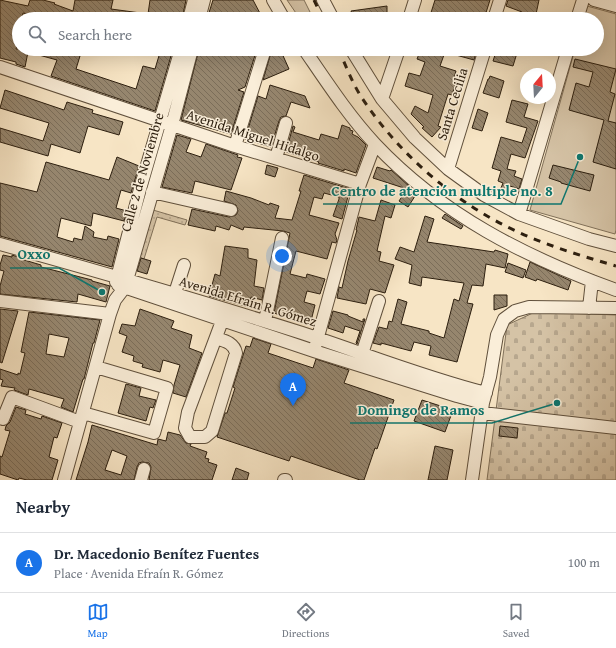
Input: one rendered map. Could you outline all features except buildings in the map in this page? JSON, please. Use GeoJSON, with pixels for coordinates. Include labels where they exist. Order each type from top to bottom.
{"type":"FeatureCollection","features":[{"type":"Feature","properties":{"kind":"street"},"geometry":{"type":"LineString","coordinates":[[191,12],[194,0]]}},
{"type":"Feature","properties":{"kind":"street"},"geometry":{"type":"LineString","coordinates":[[201,12],[204,0]]}},
{"type":"Feature","properties":{"kind":"street"},"geometry":{"type":"LineString","coordinates":[[273,0],[280,12]]}},
{"type":"Feature","properties":{"kind":"street"},"geometry":{"type":"LineString","coordinates":[[323,0],[329,12]]}},
{"type":"Feature","properties":{"kind":"street"},"geometry":{"type":"LineString","coordinates":[[411,12],[415,0]]}},
{"type":"Feature","properties":{"kind":"street"},"geometry":{"type":"LineString","coordinates":[[496,12],[500,0]]}},
{"type":"Feature","properties":{"kind":"street"},"geometry":{"type":"LineString","coordinates":[[579,12],[583,0]]}},
{"type":"Feature","properties":{"kind":"street"},"geometry":{"type":"LineString","coordinates":[[594,0],[616,6]]}},
{"type":"Feature","properties":{"kind":"street","name":"Calle 2 de Noviembre"},"geometry":{"type":"LineString","coordinates":[[64,480],[110,314],[152,192],[180,56]]}},
{"type":"Feature","properties":{"kind":"street","name":"Calle 2 de Noviembre"},"geometry":{"type":"LineString","coordinates":[[121,281],[140,189],[166,123],[190,56]]}},
{"type":"Feature","properties":{"kind":"street"},"geometry":{"type":"LineString","coordinates":[[235,146],[263,56]]}},
{"type":"Feature","properties":{"kind":"street"},"geometry":{"type":"LineString","coordinates":[[309,56],[351,117],[375,144],[400,169],[441,202],[481,229],[533,256],[616,290]]}},
{"type":"Feature","properties":{"kind":"street"},"geometry":{"type":"LineString","coordinates":[[355,56],[382,99],[415,138],[448,169],[484,195],[520,214],[589,239],[616,246]]}},
{"type":"Feature","properties":{"kind":"street"},"geometry":{"type":"LineString","coordinates":[[382,99],[397,56]]}},
{"type":"Feature","properties":{"kind":"street","name":"Santa Cecilia"},"geometry":{"type":"LineString","coordinates":[[448,169],[483,56]]}},
{"type":"Feature","properties":{"kind":"street"},"geometry":{"type":"LineString","coordinates":[[520,214],[566,56]]}},
{"type":"Feature","properties":{"kind":"street","name":"Avenida Miguel Hidalgo"},"geometry":{"type":"LineString","coordinates":[[0,67],[235,146],[360,184]]}},
{"type":"Feature","properties":{"kind":"street"},"geometry":{"type":"LineString","coordinates":[[276,158],[286,123]]}},
{"type":"Feature","properties":{"kind":"street"},"geometry":{"type":"LineString","coordinates":[[314,350],[360,184],[375,144]]}},
{"type":"Feature","properties":{"kind":"street"},"geometry":{"type":"LineString","coordinates":[[152,192],[231,210]]}},
{"type":"Feature","properties":{"kind":"street"},"geometry":{"type":"LineString","coordinates":[[265,321],[282,238]]}},
{"type":"Feature","properties":{"kind":"street","name":"Avenida Efraín R. Gómez"},"geometry":{"type":"LineString","coordinates":[[0,244],[225,314],[265,321],[318,338],[458,386],[484,403]]}},
{"type":"Feature","properties":{"kind":"street"},"geometry":{"type":"LineString","coordinates":[[176,293],[184,265]]}},
{"type":"Feature","properties":{"kind":"street","name":"Avenida Efraín R. Gómez"},"geometry":{"type":"LineString","coordinates":[[121,281],[176,293],[314,350],[457,396],[484,403]]}},
{"type":"Feature","properties":{"kind":"street"},"geometry":{"type":"LineString","coordinates":[[589,308],[592,281]]}},
{"type":"Feature","properties":{"kind":"street"},"geometry":{"type":"LineString","coordinates":[[0,301],[110,314]]}},
{"type":"Feature","properties":{"kind":"street"},"geometry":{"type":"LineString","coordinates":[[362,354],[379,301]]}},
{"type":"Feature","properties":{"kind":"street"},"geometry":{"type":"LineString","coordinates":[[472,480],[484,403],[497,335],[504,319],[515,311],[529,307],[616,308]]}},
{"type":"Feature","properties":{"kind":"street"},"geometry":{"type":"LineString","coordinates":[[216,338],[229,343],[235,348],[236,353],[212,431],[205,437],[190,437],[185,428],[188,412],[225,314]]}},
{"type":"Feature","properties":{"kind":"street"},"geometry":{"type":"LineString","coordinates":[[3,419],[12,397],[82,417],[154,433],[167,388],[96,367]]}},
{"type":"Feature","properties":{"kind":"street"},"geometry":{"type":"LineString","coordinates":[[484,403],[616,428]]}},
{"type":"Feature","properties":{"kind":"green space"},"geometry":{"type":"Polygon","coordinates":[[[287,0],[304,0],[310,12],[295,12],[287,0]]]}},
{"type":"Feature","properties":{"kind":"green space"},"geometry":{"type":"Polygon","coordinates":[[[587,6],[616,14],[615,234],[530,210],[573,56],[604,56],[604,12],[586,12],[587,6]]]}},
{"type":"Feature","properties":{"kind":"green space"},"geometry":{"type":"Polygon","coordinates":[[[153,210],[187,220],[185,225],[157,217],[144,259],[138,257],[153,210]]]}},
{"type":"Feature","properties":{"kind":"green space"},"geometry":{"type":"Polygon","coordinates":[[[535,312],[616,315],[616,480],[487,480],[507,325],[535,312]]]}},
{"type":"Feature","properties":{"kind":"railway"},"geometry":{"type":"LineString","coordinates":[[314,0],[320,12]]}},
{"type":"Feature","properties":{"kind":"railway"},"geometry":{"type":"LineString","coordinates":[[341,56],[358,92],[377,119],[411,157],[450,191],[493,220],[516,231],[553,246],[616,266]]}},
{"type":"Feature","properties":{"kind":"place","name":"Centro de atención multiple no. 8"},"geometry":{"type":"Point","coordinates":[580,157]}},
{"type":"Feature","properties":{"kind":"place","name":"Oxxo"},"geometry":{"type":"Point","coordinates":[102,292]}},
{"type":"Feature","properties":{"kind":"place","name":"Domingo de Ramos"},"geometry":{"type":"Point","coordinates":[557,403]}},
{"type":"Feature","properties":{"kind":"place","name":"Dr. Macedonio Benítez Fuentes"},"geometry":{"type":"Point","coordinates":[293,406]}}]}
